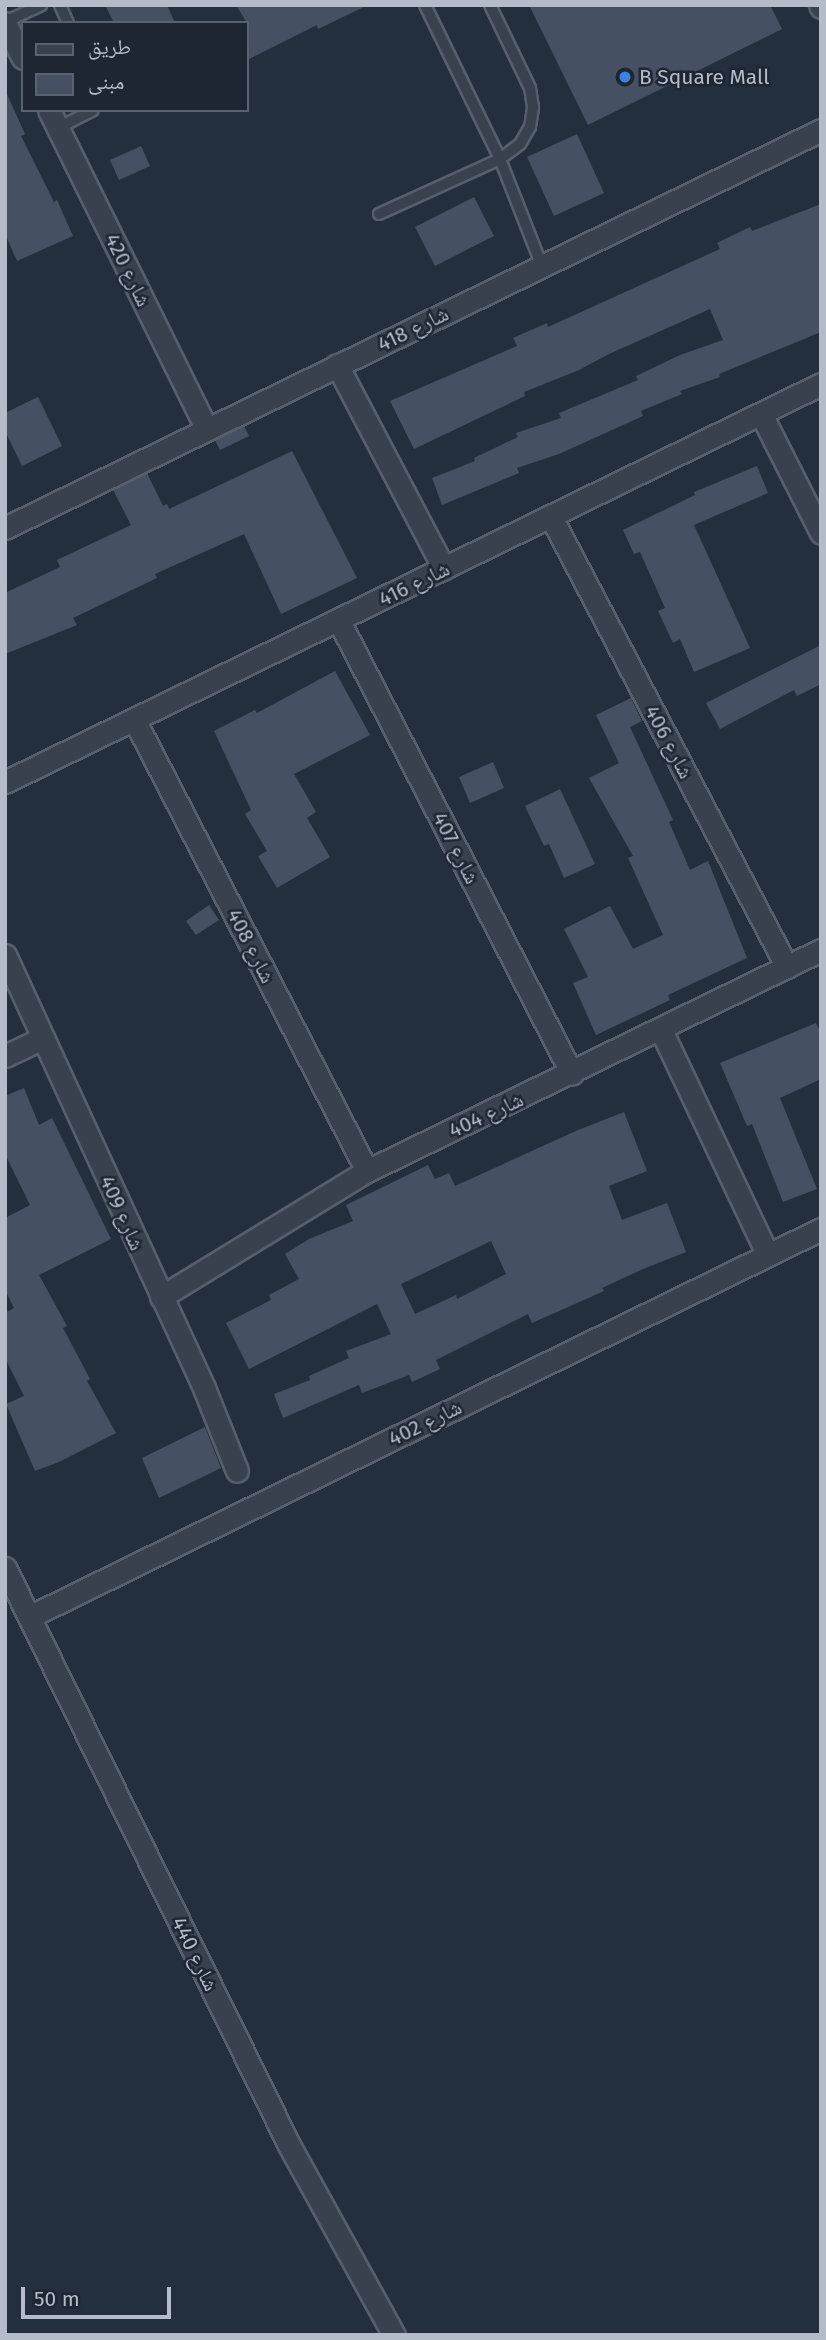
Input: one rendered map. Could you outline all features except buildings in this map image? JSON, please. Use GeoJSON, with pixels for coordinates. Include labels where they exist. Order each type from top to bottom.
{"type":"FeatureCollection","features":[{"type":"Feature","properties":{"kind":"street"},"geometry":{"type":"LineString","coordinates":[[5,22],[21,54]]}},
{"type":"Feature","properties":{"kind":"street","name":"شارع 420"},"geometry":{"type":"LineString","coordinates":[[53,119],[207,429]]}},
{"type":"Feature","properties":{"kind":"street","name":"شارع 418"},"geometry":{"type":"LineString","coordinates":[[5,528],[821,130]]}},
{"type":"Feature","properties":{"kind":"street"},"geometry":{"type":"LineString","coordinates":[[337,365],[444,569]]}},
{"type":"Feature","properties":{"kind":"street","name":"شارع 416"},"geometry":{"type":"LineString","coordinates":[[5,782],[135,721],[821,384]]}},
{"type":"Feature","properties":{"kind":"street"},"geometry":{"type":"LineString","coordinates":[[761,414],[821,533]]}},
{"type":"Feature","properties":{"kind":"street","name":"شارع 406"},"geometry":{"type":"LineString","coordinates":[[551,517],[787,967]]}},
{"type":"Feature","properties":{"kind":"street","name":"شارع 407"},"geometry":{"type":"LineString","coordinates":[[339,621],[572,1074]]}},
{"type":"Feature","properties":{"kind":"street","name":"شارع 408"},"geometry":{"type":"LineString","coordinates":[[135,721],[367,1171]]}},
{"type":"Feature","properties":{"kind":"street","name":"شارع 404"},"geometry":{"type":"LineString","coordinates":[[160,1297],[367,1171],[572,1074],[821,950]]}},
{"type":"Feature","properties":{"kind":"street","name":"شارع 409"},"geometry":{"type":"LineString","coordinates":[[5,955],[160,1297],[214,1409],[237,1471]]}},
{"type":"Feature","properties":{"kind":"street"},"geometry":{"type":"LineString","coordinates":[[661,1030],[768,1255]]}},
{"type":"Feature","properties":{"kind":"street"},"geometry":{"type":"LineString","coordinates":[[5,1056],[43,1038]]}},
{"type":"Feature","properties":{"kind":"street","name":"شارع 402"},"geometry":{"type":"LineString","coordinates":[[29,1617],[821,1229]]}},
{"type":"Feature","properties":{"kind":"street","name":"شارع 440"},"geometry":{"type":"LineString","coordinates":[[5,1568],[289,2146],[394,2335]]}},
{"type":"Feature","properties":{"kind":"lane"},"geometry":{"type":"LineString","coordinates":[[5,22],[41,5]]}},
{"type":"Feature","properties":{"kind":"lane"},"geometry":{"type":"LineString","coordinates":[[60,5],[67,21]]}},
{"type":"Feature","properties":{"kind":"lane"},"geometry":{"type":"LineString","coordinates":[[425,5],[500,159],[541,266]]}},
{"type":"Feature","properties":{"kind":"lane"},"geometry":{"type":"LineString","coordinates":[[379,214],[500,159],[520,144],[530,127],[533,107],[530,88],[490,5]]}},
{"type":"Feature","properties":{"kind":"lane"},"geometry":{"type":"LineString","coordinates":[[53,119],[84,112]]}},
{"type":"Feature","properties":{"kind":"place","name":"B Square Mall"},"geometry":{"type":"Point","coordinates":[625,77]}}]}
